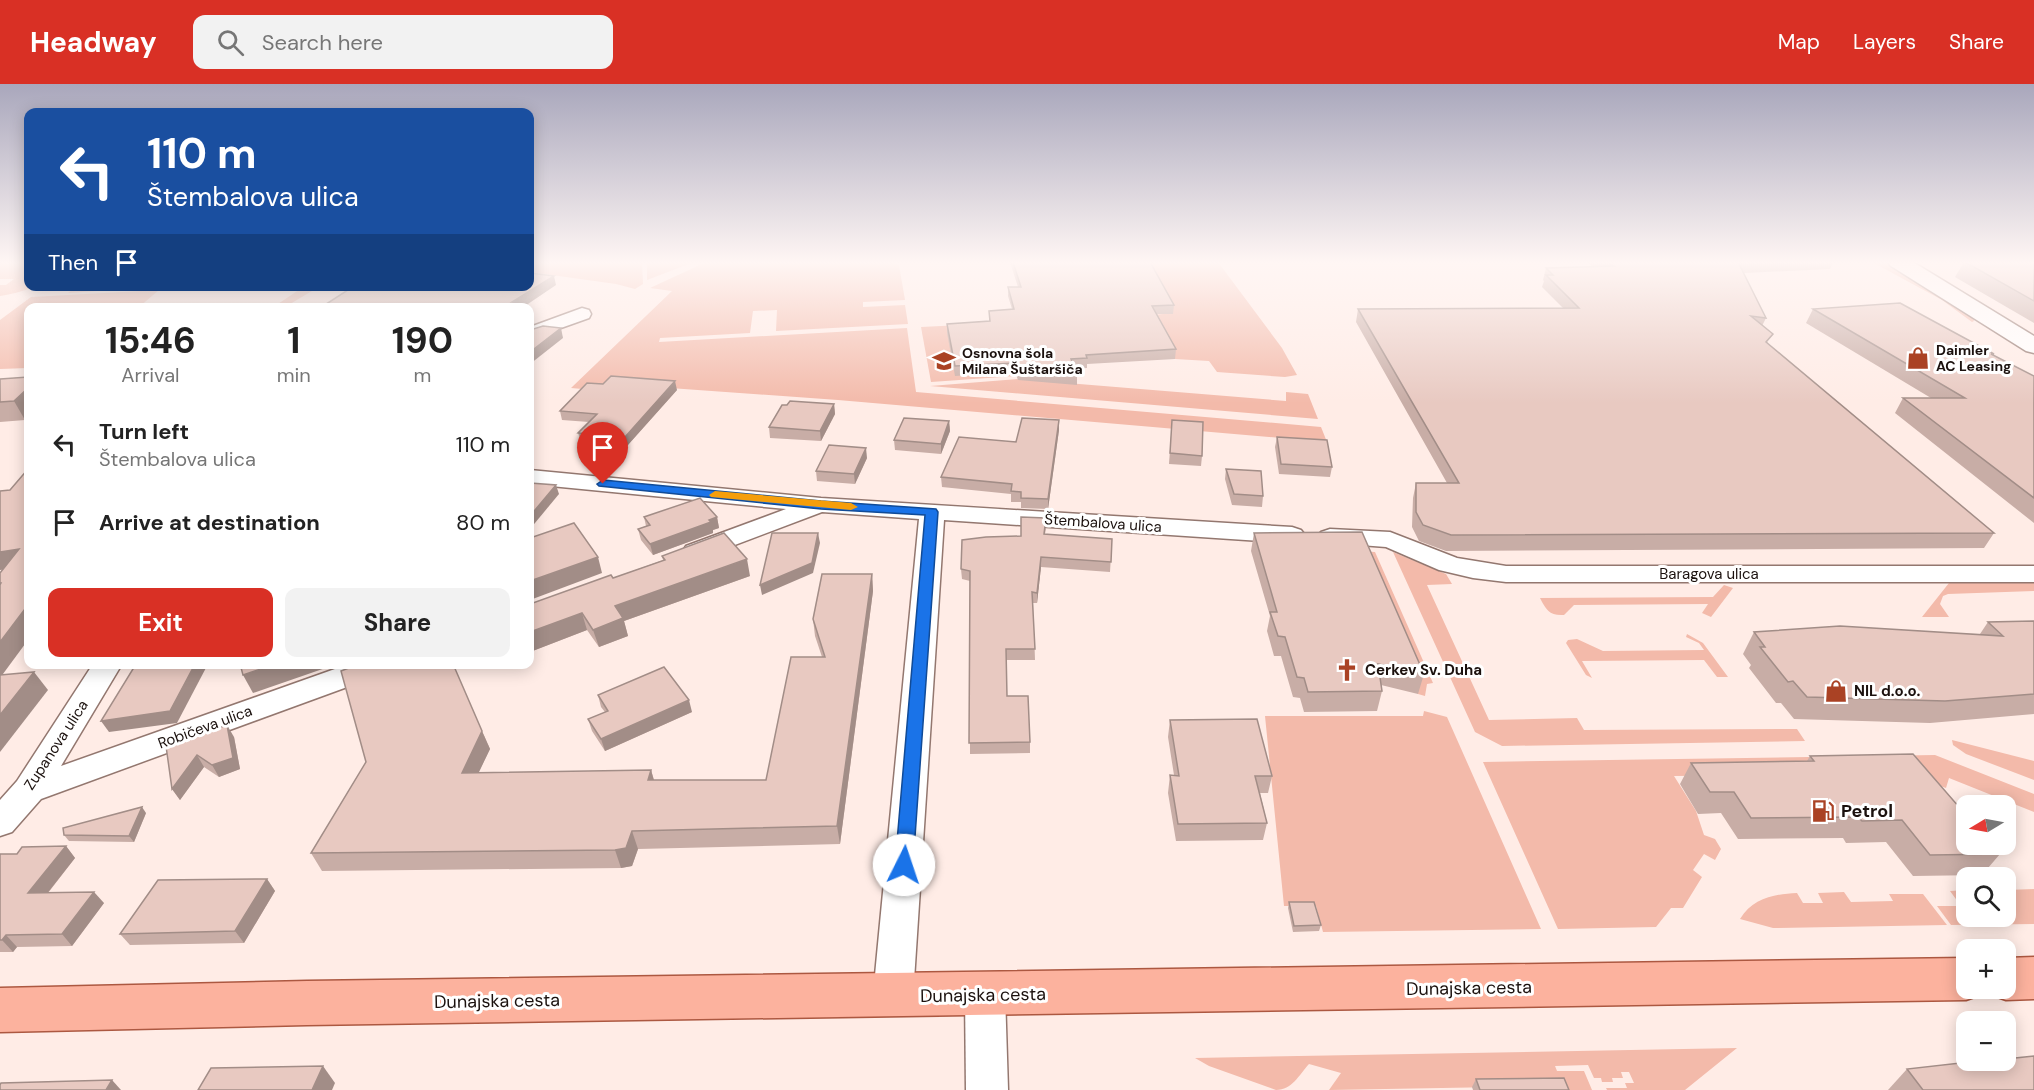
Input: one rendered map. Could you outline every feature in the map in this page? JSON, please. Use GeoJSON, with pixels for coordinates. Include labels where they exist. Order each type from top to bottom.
{"type":"FeatureCollection","features":[{"type":"Feature","properties":{"kind":"main road"},"geometry":{"type":"LineString","coordinates":[[2016,979],[2034,978]]}},
{"type":"Feature","properties":{"kind":"main road","name":"Dunajska cesta"},"geometry":{"type":"LineString","coordinates":[[0,1010],[307,1003],[1956,979]]}},
{"type":"Feature","properties":{"kind":"street"},"geometry":{"type":"LineString","coordinates":[[1974,309],[2034,346]]}},
{"type":"Feature","properties":{"kind":"street"},"geometry":{"type":"LineString","coordinates":[[534,332],[582,314]]}},
{"type":"Feature","properties":{"kind":"street","name":"Štembalova ulica"},"geometry":{"type":"LineString","coordinates":[[534,477],[821,505],[1390,540]]}},
{"type":"Feature","properties":{"kind":"street"},"geometry":{"type":"LineString","coordinates":[[677,558],[821,505]]}},
{"type":"Feature","properties":{"kind":"street"},"geometry":{"type":"LineString","coordinates":[[892,996],[932,512]]}},
{"type":"Feature","properties":{"kind":"street","name":"Baragova ulica"},"geometry":{"type":"LineString","coordinates":[[1390,540],[1448,564],[1506,574],[2034,574]]}},
{"type":"Feature","properties":{"kind":"street","name":"Zupanova ulica"},"geometry":{"type":"LineString","coordinates":[[0,823],[29,790],[105,669]]}},
{"type":"Feature","properties":{"kind":"street","name":"Robičeva ulica"},"geometry":{"type":"LineString","coordinates":[[29,790],[367,669]]}},
{"type":"Feature","properties":{"kind":"street"},"geometry":{"type":"LineString","coordinates":[[985,994],[987,1090]]}},
{"type":"Feature","properties":{"kind":"shaded area"},"geometry":{"type":"Polygon","coordinates":[[[15,309],[24,309],[24,368],[0,369],[0,320],[15,309]]]}},
{"type":"Feature","properties":{"kind":"shaded area"},"geometry":{"type":"Polygon","coordinates":[[[653,309],[906,309],[908,324],[776,331],[777,310],[753,311],[750,333],[660,338],[659,342],[907,328],[916,392],[1321,427],[1327,442],[838,400],[614,384],[606,391],[571,388],[653,309]]]}},
{"type":"Feature","properties":{"kind":"shaded area"},"geometry":{"type":"Polygon","coordinates":[[[1169,309],[1253,309],[1282,348],[1297,375],[1285,377],[1217,372],[1209,361],[1175,359],[1152,315],[1173,313],[1169,309]]]}},
{"type":"Feature","properties":{"kind":"shaded area"},"geometry":{"type":"Polygon","coordinates":[[[1954,309],[1960,309],[1973,317],[1972,322],[1954,309]]]}},
{"type":"Feature","properties":{"kind":"shaded area"},"geometry":{"type":"Polygon","coordinates":[[[1002,323],[1016,376],[931,382],[921,327],[1002,323]]]}},
{"type":"Feature","properties":{"kind":"shaded area"},"geometry":{"type":"Polygon","coordinates":[[[1018,379],[1286,401],[1286,392],[1308,394],[1318,419],[930,386],[1018,379]]]}},
{"type":"Feature","properties":{"kind":"shaded area"},"geometry":{"type":"Polygon","coordinates":[[[1358,551],[1375,552],[1433,683],[1427,684],[1425,696],[1418,694],[1358,551]]]}},
{"type":"Feature","properties":{"kind":"shaded area"},"geometry":{"type":"Polygon","coordinates":[[[1393,552],[1446,574],[1452,584],[1427,585],[1489,720],[1577,718],[1584,730],[1797,729],[1805,741],[1502,746],[1475,732],[1393,552]]]}},
{"type":"Feature","properties":{"kind":"shaded area"},"geometry":{"type":"Polygon","coordinates":[[[1949,583],[2034,583],[2034,591],[1948,594],[1943,596],[1940,604],[1949,617],[1922,617],[1949,583]]]}},
{"type":"Feature","properties":{"kind":"shaded area"},"geometry":{"type":"Polygon","coordinates":[[[1724,585],[1733,588],[1711,617],[1702,613],[1708,604],[1574,605],[1564,615],[1559,615],[1549,611],[1540,598],[1713,597],[1724,585]]]}},
{"type":"Feature","properties":{"kind":"shaded area"},"geometry":{"type":"Polygon","coordinates":[[[1687,634],[1703,643],[1728,677],[1717,677],[1704,660],[1582,661],[1592,678],[1586,675],[1566,643],[1568,640],[1577,639],[1603,651],[1704,650],[1699,643],[1686,637],[1687,634]]]}},
{"type":"Feature","properties":{"kind":"shaded area"},"geometry":{"type":"Polygon","coordinates":[[[1424,711],[1447,717],[1541,929],[1323,932],[1316,906],[1284,906],[1265,716],[1423,716],[1424,711]]]}},
{"type":"Feature","properties":{"kind":"shaded area"},"geometry":{"type":"Polygon","coordinates":[[[1952,740],[2034,761],[2034,780],[1966,754],[1953,745],[1952,740]]]}},
{"type":"Feature","properties":{"kind":"shaded area"},"geometry":{"type":"Polygon","coordinates":[[[1935,755],[2034,794],[2034,812],[2016,805],[2016,795],[1992,795],[1949,778],[1946,788],[1907,774],[1674,776],[1696,811],[1704,835],[1715,839],[1721,849],[1715,860],[1704,854],[1693,870],[1702,877],[1683,908],[1671,908],[1656,927],[1558,929],[1483,762],[1935,755]]]}},
{"type":"Feature","properties":{"kind":"shaded area"},"geometry":{"type":"Polygon","coordinates":[[[2034,889],[2034,924],[2016,924],[2016,890],[2034,889]]]}},
{"type":"Feature","properties":{"kind":"shaded area"},"geometry":{"type":"Polygon","coordinates":[[[1950,891],[1956,891],[1956,899],[1950,891]]]}},
{"type":"Feature","properties":{"kind":"shaded area"},"geometry":{"type":"Polygon","coordinates":[[[1844,892],[1851,902],[1893,901],[1889,894],[1923,894],[1947,925],[1773,928],[1740,919],[1751,906],[1772,896],[1797,893],[1803,903],[1823,903],[1818,893],[1844,892]]]}},
{"type":"Feature","properties":{"kind":"shaded area"},"geometry":{"type":"Polygon","coordinates":[[[1937,906],[1956,906],[1956,925],[1951,925],[1937,906]]]}},
{"type":"Feature","properties":{"kind":"shaded area"},"geometry":{"type":"Polygon","coordinates":[[[1737,1048],[1685,1090],[1607,1090],[1606,1088],[1627,1088],[1625,1083],[1634,1083],[1629,1072],[1621,1072],[1623,1078],[1612,1078],[1613,1082],[1602,1082],[1601,1078],[1594,1078],[1588,1065],[1555,1066],[1557,1071],[1584,1071],[1592,1090],[1562,1090],[1560,1086],[1329,1090],[1341,1073],[1309,1064],[1291,1085],[1276,1090],[1209,1066],[1195,1058],[1737,1048]]]}},
{"type":"Feature","properties":{"kind":"building"},"geometry":{"type":"Polygon","coordinates":[[[1154,309],[1176,349],[1086,355],[1087,358],[1071,359],[1077,375],[1018,371],[1015,363],[955,366],[947,324],[990,321],[989,311],[1154,309]]]}},
{"type":"Feature","properties":{"kind":"building"},"geometry":{"type":"Polygon","coordinates":[[[1358,309],[1761,309],[1766,318],[1751,316],[1773,334],[1766,342],[1994,533],[1451,535],[1423,525],[1416,512],[1416,483],[1459,483],[1358,309]]]}},
{"type":"Feature","properties":{"kind":"building"},"geometry":{"type":"Polygon","coordinates":[[[1813,309],[1911,309],[2034,376],[2034,498],[1903,398],[1965,398],[1813,309]]]}},
{"type":"Feature","properties":{"kind":"building"},"geometry":{"type":"Polygon","coordinates":[[[543,326],[561,328],[534,349],[534,329],[543,326]]]}},
{"type":"Feature","properties":{"kind":"building"},"geometry":{"type":"Polygon","coordinates":[[[611,376],[675,381],[625,437],[578,433],[597,414],[560,411],[587,383],[603,384],[611,376]]]}},
{"type":"Feature","properties":{"kind":"building"},"geometry":{"type":"Polygon","coordinates":[[[24,377],[24,392],[14,401],[0,402],[0,379],[24,377]]]}},
{"type":"Feature","properties":{"kind":"building"},"geometry":{"type":"Polygon","coordinates":[[[790,401],[834,404],[820,431],[769,427],[782,405],[787,405],[790,401]]]}},
{"type":"Feature","properties":{"kind":"building"},"geometry":{"type":"Polygon","coordinates":[[[904,418],[949,421],[941,444],[894,440],[904,418]]]}},
{"type":"Feature","properties":{"kind":"building"},"geometry":{"type":"Polygon","coordinates":[[[1022,418],[1059,420],[1048,499],[1021,498],[1021,492],[1011,491],[1012,484],[941,477],[959,437],[1016,442],[1022,418]]]}},
{"type":"Feature","properties":{"kind":"building"},"geometry":{"type":"Polygon","coordinates":[[[1172,420],[1203,422],[1202,456],[1170,453],[1172,420]]]}},
{"type":"Feature","properties":{"kind":"building"},"geometry":{"type":"Polygon","coordinates":[[[1277,437],[1327,440],[1332,467],[1281,464],[1277,437]]]}},
{"type":"Feature","properties":{"kind":"building"},"geometry":{"type":"Polygon","coordinates":[[[829,445],[866,448],[854,474],[816,471],[829,445]]]}},
{"type":"Feature","properties":{"kind":"building"},"geometry":{"type":"Polygon","coordinates":[[[1226,469],[1261,471],[1263,496],[1234,494],[1226,469]]]}},
{"type":"Feature","properties":{"kind":"building"},"geometry":{"type":"Polygon","coordinates":[[[24,474],[24,610],[0,642],[0,573],[19,549],[0,552],[0,491],[10,490],[24,474]]]}},
{"type":"Feature","properties":{"kind":"building"},"geometry":{"type":"Polygon","coordinates":[[[534,483],[556,485],[534,511],[534,483]]]}},
{"type":"Feature","properties":{"kind":"building"},"geometry":{"type":"Polygon","coordinates":[[[700,498],[717,517],[709,520],[711,522],[650,544],[638,529],[650,525],[644,517],[700,498]]]}},
{"type":"Feature","properties":{"kind":"building"},"geometry":{"type":"Polygon","coordinates":[[[1021,517],[1046,518],[1044,534],[1112,539],[1111,562],[1041,557],[1037,593],[1032,592],[1035,649],[1006,649],[1007,696],[1028,696],[1030,742],[969,743],[970,571],[961,569],[962,540],[1021,536],[1021,517]]]}},
{"type":"Feature","properties":{"kind":"building"},"geometry":{"type":"Polygon","coordinates":[[[574,523],[598,557],[534,580],[534,537],[574,523]]]}},
{"type":"Feature","properties":{"kind":"building"},"geometry":{"type":"Polygon","coordinates":[[[1362,532],[1424,674],[1378,664],[1382,691],[1308,692],[1304,678],[1297,677],[1285,637],[1278,636],[1270,612],[1277,612],[1254,533],[1362,532]]]}},
{"type":"Feature","properties":{"kind":"building"},"geometry":{"type":"Polygon","coordinates":[[[724,533],[747,559],[615,606],[623,618],[593,630],[582,613],[534,631],[534,603],[611,575],[613,578],[665,560],[662,556],[724,533]]]}},
{"type":"Feature","properties":{"kind":"building"},"geometry":{"type":"Polygon","coordinates":[[[772,533],[818,533],[812,563],[760,585],[772,533]]]}},
{"type":"Feature","properties":{"kind":"building"},"geometry":{"type":"Polygon","coordinates":[[[822,574],[872,574],[837,826],[632,831],[626,848],[615,850],[311,853],[366,762],[341,671],[346,669],[455,669],[482,731],[462,773],[651,770],[648,780],[766,780],[791,657],[825,657],[813,619],[822,574]]]}},
{"type":"Feature","properties":{"kind":"building"},"geometry":{"type":"Polygon","coordinates":[[[2034,621],[2034,694],[1945,701],[1807,697],[1793,681],[1788,682],[1760,647],[1765,647],[1754,632],[1840,626],[2003,636],[1988,622],[2034,621]]]}},
{"type":"Feature","properties":{"kind":"building"},"geometry":{"type":"Polygon","coordinates":[[[664,667],[689,700],[601,739],[588,719],[608,711],[598,695],[664,667]]]}},
{"type":"Feature","properties":{"kind":"building"},"geometry":{"type":"Polygon","coordinates":[[[133,669],[192,669],[170,711],[101,721],[133,669]]]}},
{"type":"Feature","properties":{"kind":"building"},"geometry":{"type":"Polygon","coordinates":[[[241,669],[260,669],[243,675],[241,669]]]}},
{"type":"Feature","properties":{"kind":"building"},"geometry":{"type":"Polygon","coordinates":[[[34,672],[0,715],[0,675],[34,672]]]}},
{"type":"Feature","properties":{"kind":"building"},"geometry":{"type":"Polygon","coordinates":[[[1257,719],[1272,776],[1255,776],[1267,823],[1178,824],[1170,775],[1179,776],[1170,720],[1257,719]]]}},
{"type":"Feature","properties":{"kind":"building"},"geometry":{"type":"Polygon","coordinates":[[[227,725],[233,758],[212,765],[197,755],[172,789],[166,746],[227,725]]]}},
{"type":"Feature","properties":{"kind":"building"},"geometry":{"type":"Polygon","coordinates":[[[1913,754],[1956,803],[1956,855],[1930,855],[1902,820],[1862,821],[1858,817],[1751,818],[1734,792],[1710,792],[1691,763],[1814,761],[1810,756],[1913,754]]]}},
{"type":"Feature","properties":{"kind":"building"},"geometry":{"type":"Polygon","coordinates":[[[142,807],[129,836],[64,835],[63,828],[142,807]]]}},
{"type":"Feature","properties":{"kind":"building"},"geometry":{"type":"Polygon","coordinates":[[[66,846],[28,893],[94,892],[62,934],[6,935],[0,940],[0,854],[17,854],[22,847],[66,846]]]}},
{"type":"Feature","properties":{"kind":"building"},"geometry":{"type":"Polygon","coordinates":[[[267,879],[235,931],[120,934],[158,880],[267,879]]]}},
{"type":"Feature","properties":{"kind":"building"},"geometry":{"type":"Polygon","coordinates":[[[1289,902],[1314,902],[1321,925],[1294,926],[1289,902]]]}},
{"type":"Feature","properties":{"kind":"building"},"geometry":{"type":"Polygon","coordinates":[[[2034,1056],[2034,1090],[1923,1090],[1907,1069],[1956,1063],[1956,1071],[2016,1071],[2016,1058],[2034,1056]]]}},
{"type":"Feature","properties":{"kind":"building"},"geometry":{"type":"Polygon","coordinates":[[[323,1066],[312,1090],[198,1090],[211,1068],[323,1066]]]}},
{"type":"Feature","properties":{"kind":"building"},"geometry":{"type":"Polygon","coordinates":[[[1564,1078],[1569,1090],[1480,1090],[1476,1079],[1564,1078]]]}},
{"type":"Feature","properties":{"kind":"building"},"geometry":{"type":"Polygon","coordinates":[[[112,1080],[106,1090],[0,1090],[1,1083],[112,1080]]]}},
{"type":"Feature","properties":{"kind":"slow traffic"},"geometry":{"type":"LineString","coordinates":[[715,495],[851,507]]}},
{"type":"Feature","properties":{"kind":"place","name":"Daimler AC Leasing"},"geometry":{"type":"Point","coordinates":[1918,358]}},
{"type":"Feature","properties":{"kind":"place","name":"Osnovna šola Milana Šuštaršiča"},"geometry":{"type":"Point","coordinates":[944,361]}},
{"type":"Feature","properties":{"kind":"place","name":"Cerkev Sv. Duha"},"geometry":{"type":"Point","coordinates":[1347,670]}},
{"type":"Feature","properties":{"kind":"place","name":"NIL d.o.o."},"geometry":{"type":"Point","coordinates":[1836,691]}},
{"type":"Feature","properties":{"kind":"place","name":"Petrol"},"geometry":{"type":"Point","coordinates":[1823,811]}},
{"type":"Feature","properties":{"kind":"route"},"geometry":{"type":"LineString","coordinates":[[603,484],[821,505],[932,512],[904,865]]}}]}
